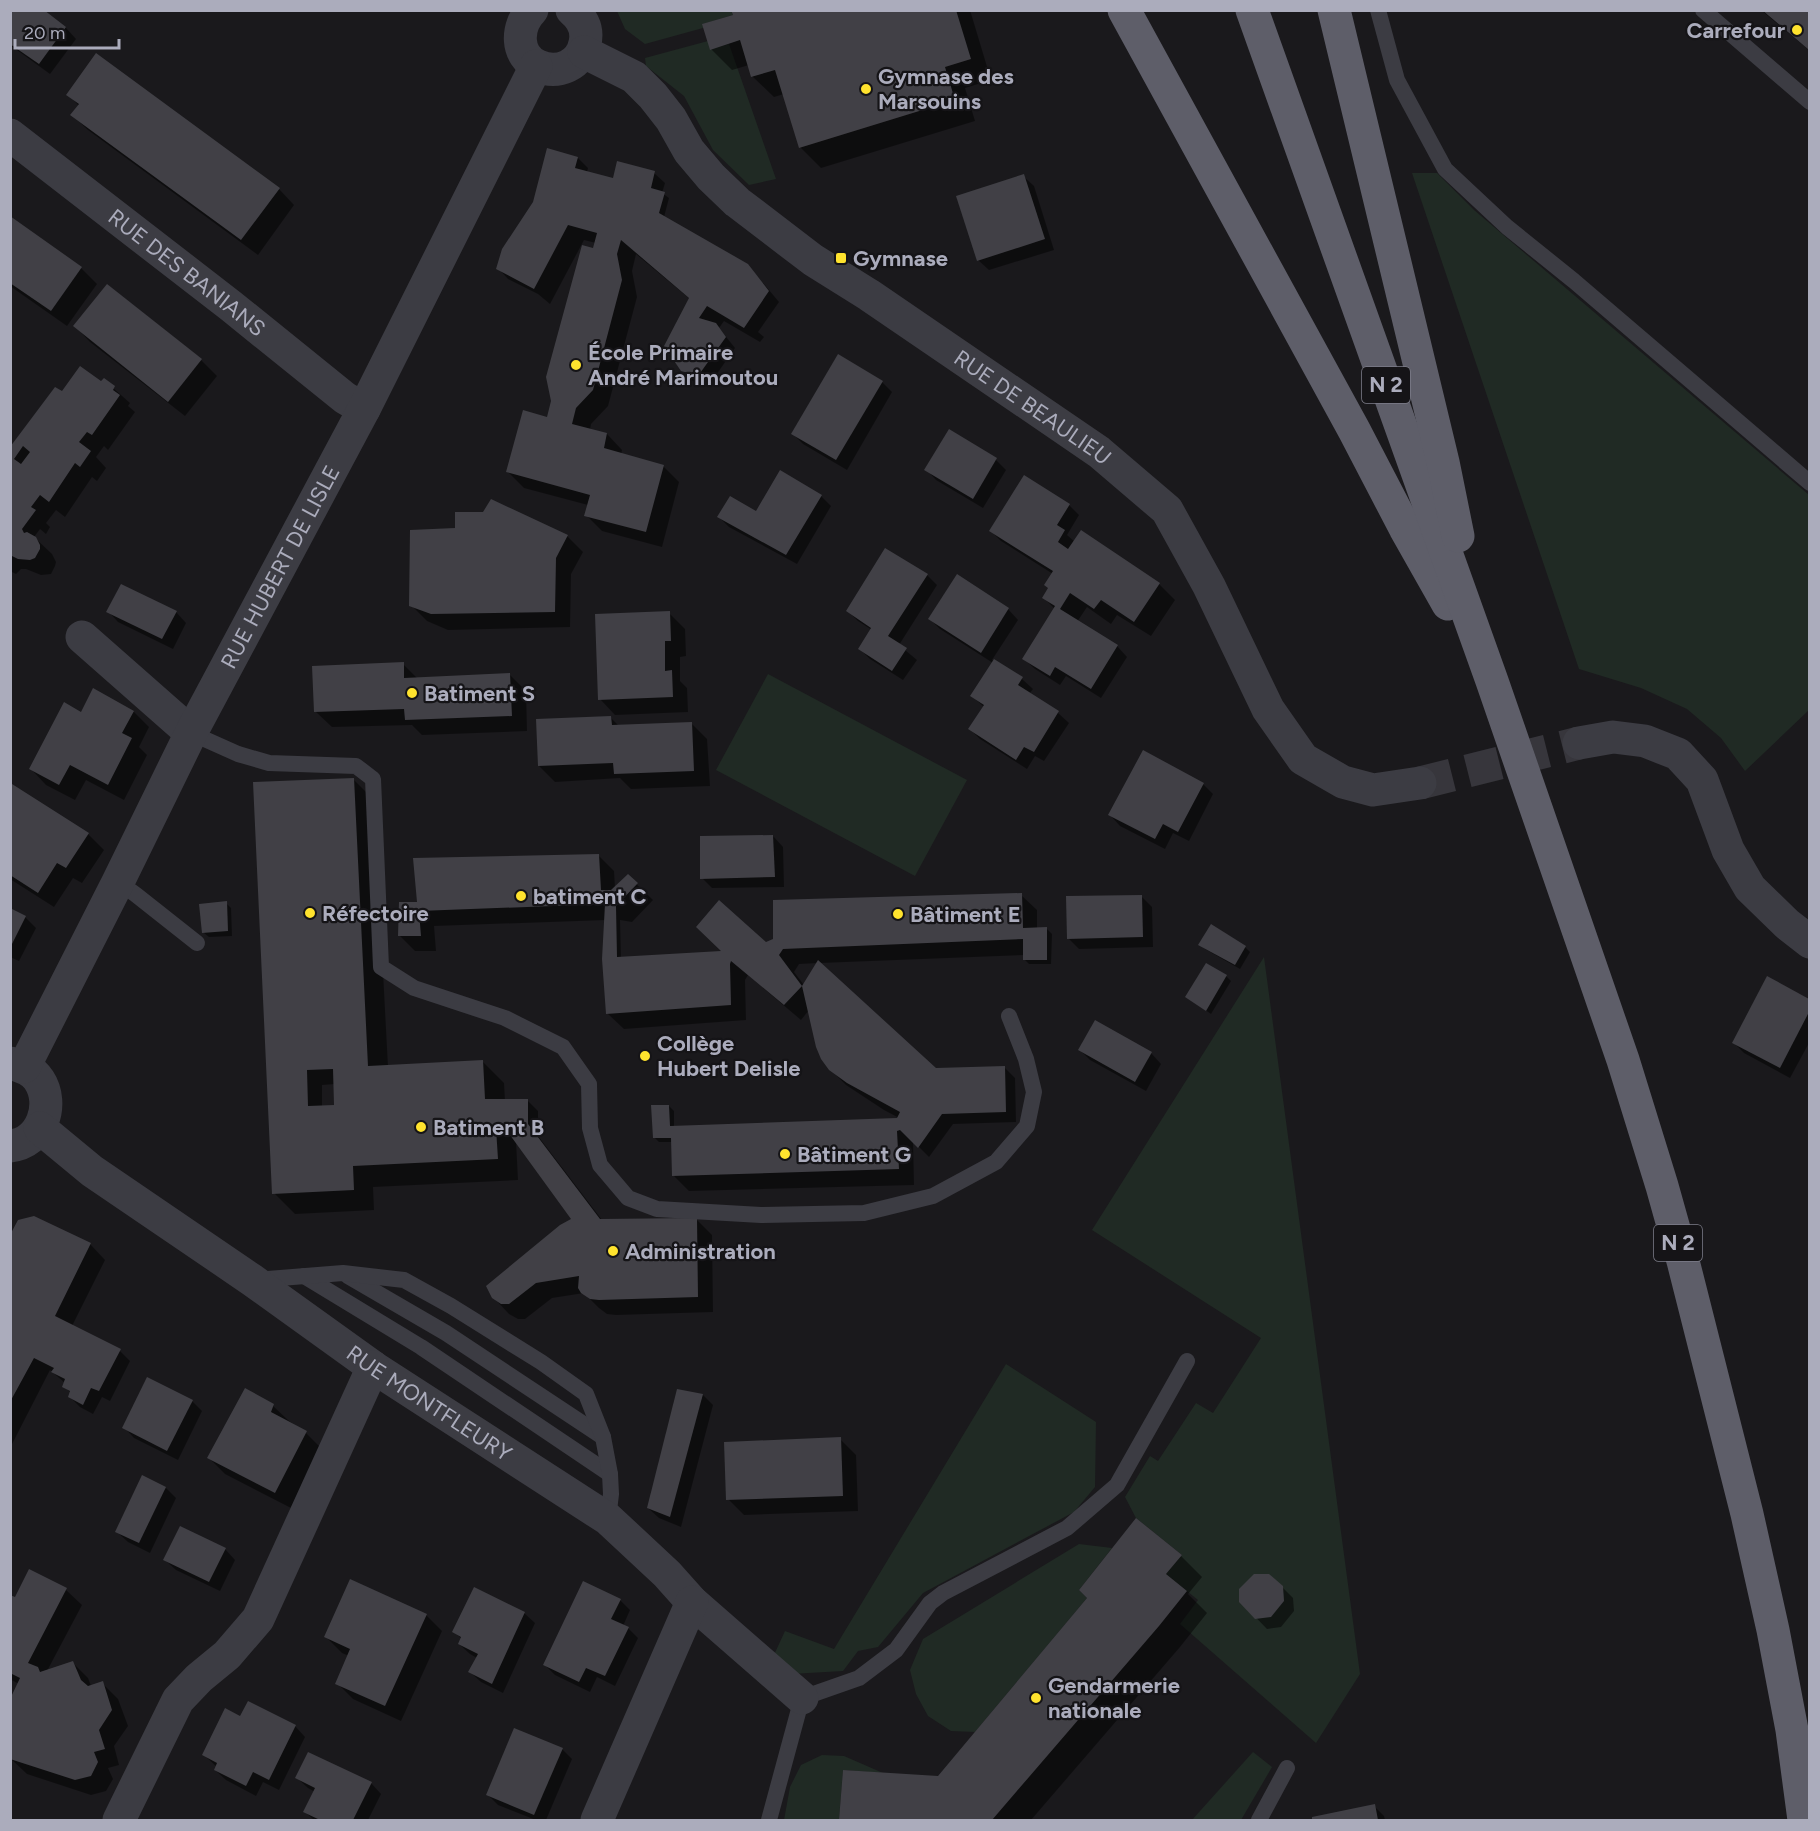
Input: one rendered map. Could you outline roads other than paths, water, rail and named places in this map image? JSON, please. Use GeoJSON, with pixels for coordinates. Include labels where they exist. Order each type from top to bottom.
{"type":"FeatureCollection","features":[{"type":"Feature","properties":{"kind":"highway"},"geometry":{"type":"LineString","coordinates":[[1124,10],[1354,430],[1405,528],[1492,681]]}},
{"type":"Feature","properties":{"kind":"highway","name":"N 2"},"geometry":{"type":"LineString","coordinates":[[1252,10],[1492,681],[1623,1060],[1683,1261],[1747,1514],[1792,1730],[1804,1821]]}},
{"type":"Feature","properties":{"kind":"highway"},"geometry":{"type":"LineString","coordinates":[[1334,10],[1443,462],[1492,681]]}},
{"type":"Feature","properties":{"kind":"street"},"geometry":{"type":"LineString","coordinates":[[530,11],[521,25],[519,41],[525,55],[536,66],[554,70],[571,65],[584,52],[587,34],[580,17],[572,10]]}},
{"type":"Feature","properties":{"kind":"street","name":"RUE DE BEAULIEU"},"geometry":{"type":"LineString","coordinates":[[584,52],[634,77],[671,119],[689,151],[737,202],[813,260],[1099,452],[1167,510],[1209,585],[1268,709],[1303,759],[1342,782],[1373,790],[1420,783]]}},
{"type":"Feature","properties":{"kind":"street","name":"RUE HUBERT DE LISLE"},"geometry":{"type":"LineString","coordinates":[[17,1065],[118,882],[191,733],[364,410],[536,66]]}},
{"type":"Feature","properties":{"kind":"street","name":"RUE DES BANIANS"},"geometry":{"type":"LineString","coordinates":[[10,135],[222,299],[345,398],[364,410]]}},
{"type":"Feature","properties":{"kind":"street"},"geometry":{"type":"LineString","coordinates":[[82,637],[191,733]]}},
{"type":"Feature","properties":{"kind":"street"},"geometry":{"type":"LineString","coordinates":[[1579,743],[1613,737],[1646,741],[1678,754],[1702,780],[1728,850],[1750,888],[1809,942]]}},
{"type":"Feature","properties":{"kind":"street"},"geometry":{"type":"LineString","coordinates":[[10,1146],[29,1139],[40,1128],[46,1112],[45,1094],[38,1078],[17,1065]]}},
{"type":"Feature","properties":{"kind":"street","name":"RUE MONTFLEURY"},"geometry":{"type":"LineString","coordinates":[[40,1128],[92,1171],[252,1280],[373,1367],[608,1519],[668,1574],[692,1602],[802,1698]]}},
{"type":"Feature","properties":{"kind":"street"},"geometry":{"type":"LineString","coordinates":[[118,1821],[178,1700],[199,1678],[227,1655],[258,1619],[373,1367]]}},
{"type":"Feature","properties":{"kind":"street"},"geometry":{"type":"LineString","coordinates":[[597,1821],[692,1602]]}},
{"type":"Feature","properties":{"kind":"lane"},"geometry":{"type":"LineString","coordinates":[[1378,10],[1397,80],[1445,168],[1507,227],[1574,281],[1809,483]]}},
{"type":"Feature","properties":{"kind":"lane"},"geometry":{"type":"LineString","coordinates":[[1703,10],[1809,102]]}},
{"type":"Feature","properties":{"kind":"lane"},"geometry":{"type":"LineString","coordinates":[[191,733],[238,754],[269,763],[356,766],[373,779],[381,967],[414,988],[505,1018],[563,1047],[589,1083],[590,1128],[600,1165],[628,1198],[657,1209],[761,1215],[864,1213],[933,1196],[996,1162],[1027,1126],[1034,1092],[1026,1059],[1009,1016]]}},
{"type":"Feature","properties":{"kind":"lane"},"geometry":{"type":"LineString","coordinates":[[118,882],[197,943]]}},
{"type":"Feature","properties":{"kind":"lane"},"geometry":{"type":"LineString","coordinates":[[252,1280],[343,1273],[404,1280],[451,1306],[541,1362],[586,1394],[603,1437],[610,1474],[611,1494],[608,1519]]}},
{"type":"Feature","properties":{"kind":"lane"},"geometry":{"type":"LineString","coordinates":[[343,1273],[446,1333],[603,1437]]}},
{"type":"Feature","properties":{"kind":"lane"},"geometry":{"type":"LineString","coordinates":[[304,1276],[421,1347],[610,1474]]}},
{"type":"Feature","properties":{"kind":"lane"},"geometry":{"type":"LineString","coordinates":[[769,1821],[802,1698],[859,1678],[896,1650],[930,1603],[943,1593],[1067,1528],[1116,1485],[1187,1361]]}},
{"type":"Feature","properties":{"kind":"lane"},"geometry":{"type":"LineString","coordinates":[[1259,1821],[1287,1768]]}},
{"type":"Feature","properties":{"kind":"tunnel"},"geometry":{"type":"LineString","coordinates":[[1420,783],[1579,743]]}},
{"type":"Feature","properties":{"kind":"place","name":"Carrefour"},"geometry":{"type":"Point","coordinates":[1797,30]}},
{"type":"Feature","properties":{"kind":"place","name":"Gymnase des Marsouins"},"geometry":{"type":"Point","coordinates":[866,89]}},
{"type":"Feature","properties":{"kind":"place","name":"Gymnase"},"geometry":{"type":"Point","coordinates":[841,258]}},
{"type":"Feature","properties":{"kind":"place","name":"École Primaire André Marimoutou"},"geometry":{"type":"Point","coordinates":[576,365]}},
{"type":"Feature","properties":{"kind":"place","name":"Batiment S"},"geometry":{"type":"Point","coordinates":[412,693]}},
{"type":"Feature","properties":{"kind":"place","name":"batiment C"},"geometry":{"type":"Point","coordinates":[521,896]}},
{"type":"Feature","properties":{"kind":"place","name":"Réfectoire"},"geometry":{"type":"Point","coordinates":[310,913]}},
{"type":"Feature","properties":{"kind":"place","name":"Bâtiment E"},"geometry":{"type":"Point","coordinates":[898,914]}},
{"type":"Feature","properties":{"kind":"place","name":"Collège Hubert Delisle"},"geometry":{"type":"Point","coordinates":[645,1056]}},
{"type":"Feature","properties":{"kind":"place","name":"Batiment B"},"geometry":{"type":"Point","coordinates":[421,1127]}},
{"type":"Feature","properties":{"kind":"place","name":"Bâtiment G"},"geometry":{"type":"Point","coordinates":[785,1154]}},
{"type":"Feature","properties":{"kind":"place","name":"Administration"},"geometry":{"type":"Point","coordinates":[613,1251]}},
{"type":"Feature","properties":{"kind":"place","name":"Gendarmerie nationale"},"geometry":{"type":"Point","coordinates":[1036,1698]}}]}
